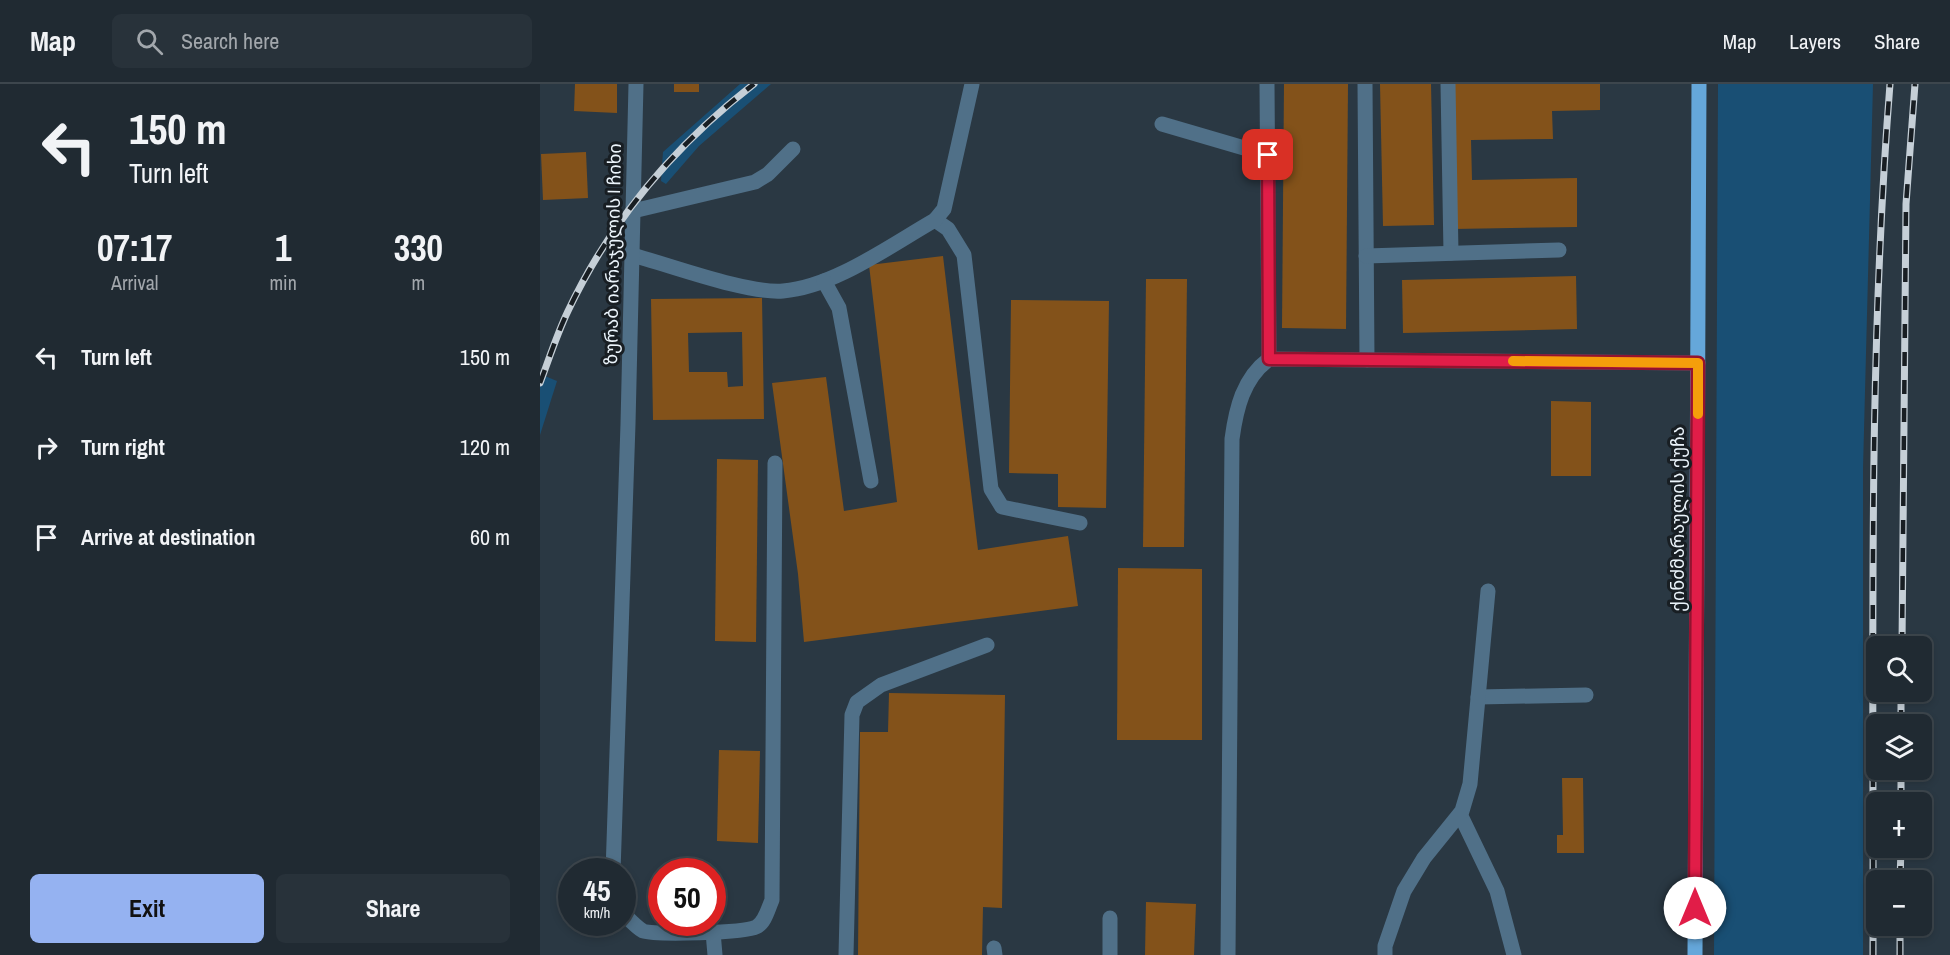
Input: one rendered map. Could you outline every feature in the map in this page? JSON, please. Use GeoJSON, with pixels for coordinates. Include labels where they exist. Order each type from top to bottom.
{"type":"FeatureCollection","features":[{"type":"Feature","properties":{"kind":"main road","name":"ქინძმარაულის ქუჩა"},"geometry":{"type":"LineString","coordinates":[[1695,955],[1699,84]]}},
{"type":"Feature","properties":{"kind":"street","name":"ზურაბ იარაჯულის I ჩიხი"},"geometry":{"type":"LineString","coordinates":[[613,858],[628,424],[636,84]]}},
{"type":"Feature","properties":{"kind":"street"},"geometry":{"type":"LineString","coordinates":[[632,255],[759,290],[781,291],[824,281],[935,220],[944,209],[972,84]]}},
{"type":"Feature","properties":{"kind":"street"},"geometry":{"type":"LineString","coordinates":[[1228,955],[1232,439],[1235,419],[1249,379],[1269,359],[1267,84]]}},
{"type":"Feature","properties":{"kind":"street"},"geometry":{"type":"LineString","coordinates":[[1365,84],[1367,360]]}},
{"type":"Feature","properties":{"kind":"street"},"geometry":{"type":"LineString","coordinates":[[1448,84],[1451,254]]}},
{"type":"Feature","properties":{"kind":"street"},"geometry":{"type":"LineString","coordinates":[[1162,124],[1268,155]]}},
{"type":"Feature","properties":{"kind":"street"},"geometry":{"type":"LineString","coordinates":[[633,211],[755,182],[768,174],[793,149]]}},
{"type":"Feature","properties":{"kind":"street"},"geometry":{"type":"LineString","coordinates":[[935,220],[948,229],[964,255],[991,489],[995,500],[1002,507],[1080,523]]}},
{"type":"Feature","properties":{"kind":"street"},"geometry":{"type":"LineString","coordinates":[[1366,256],[1559,250]]}},
{"type":"Feature","properties":{"kind":"street"},"geometry":{"type":"LineString","coordinates":[[824,281],[839,308],[871,481]]}},
{"type":"Feature","properties":{"kind":"street"},"geometry":{"type":"LineString","coordinates":[[1269,359],[1698,363]]}},
{"type":"Feature","properties":{"kind":"street"},"geometry":{"type":"LineString","coordinates":[[726,930],[756,927],[765,917],[772,900],[774,463]]}},
{"type":"Feature","properties":{"kind":"street"},"geometry":{"type":"LineString","coordinates":[[1385,955],[1384,946],[1404,891],[1424,858],[1460,814],[1470,784],[1488,591]]}},
{"type":"Feature","properties":{"kind":"street"},"geometry":{"type":"LineString","coordinates":[[846,955],[852,715],[856,702],[880,686],[987,645]]}},
{"type":"Feature","properties":{"kind":"street"},"geometry":{"type":"LineString","coordinates":[[1478,697],[1586,695]]}},
{"type":"Feature","properties":{"kind":"street"},"geometry":{"type":"LineString","coordinates":[[1460,814],[1497,891],[1514,955]]}},
{"type":"Feature","properties":{"kind":"street"},"geometry":{"type":"LineString","coordinates":[[1110,918],[1110,955]]}},
{"type":"Feature","properties":{"kind":"street"},"geometry":{"type":"LineString","coordinates":[[713,936],[715,955]]}},
{"type":"Feature","properties":{"kind":"shaded area"},"geometry":{"type":"Polygon","coordinates":[[[740,84],[771,84],[699,146],[666,184],[661,181],[663,152],[740,84]]]}},
{"type":"Feature","properties":{"kind":"shaded area"},"geometry":{"type":"Polygon","coordinates":[[[1718,84],[1873,84],[1863,469],[1863,955],[1714,955],[1718,84]]]}},
{"type":"Feature","properties":{"kind":"shaded area"},"geometry":{"type":"Polygon","coordinates":[[[540,374],[557,381],[540,435],[540,374]]]}},
{"type":"Feature","properties":{"kind":"building"},"geometry":{"type":"Polygon","coordinates":[[[575,84],[617,84],[617,113],[574,111],[575,84]]]}},
{"type":"Feature","properties":{"kind":"building"},"geometry":{"type":"Polygon","coordinates":[[[674,84],[699,84],[699,92],[674,92],[674,84]]]}},
{"type":"Feature","properties":{"kind":"building"},"geometry":{"type":"Polygon","coordinates":[[[1284,84],[1348,84],[1346,329],[1282,328],[1284,84]]]}},
{"type":"Feature","properties":{"kind":"building"},"geometry":{"type":"Polygon","coordinates":[[[1380,84],[1431,84],[1434,225],[1383,226],[1380,84]]]}},
{"type":"Feature","properties":{"kind":"building"},"geometry":{"type":"Polygon","coordinates":[[[1450,84],[1600,84],[1600,110],[1552,111],[1553,139],[1471,140],[1472,180],[1577,178],[1577,227],[1453,229],[1450,84]]]}},
{"type":"Feature","properties":{"kind":"building"},"geometry":{"type":"Polygon","coordinates":[[[586,152],[588,198],[543,200],[541,154],[586,152]]]}},
{"type":"Feature","properties":{"kind":"building"},"geometry":{"type":"Polygon","coordinates":[[[943,256],[978,550],[1068,536],[1078,606],[804,642],[798,574],[772,383],[826,377],[844,511],[897,502],[869,265],[943,256]]]}},
{"type":"Feature","properties":{"kind":"building"},"geometry":{"type":"Polygon","coordinates":[[[1576,276],[1577,329],[1403,333],[1402,280],[1576,276]]]}},
{"type":"Feature","properties":{"kind":"building"},"geometry":{"type":"Polygon","coordinates":[[[1146,279],[1187,279],[1184,547],[1143,547],[1146,279]]]}},
{"type":"Feature","properties":{"kind":"building"},"geometry":{"type":"Polygon","coordinates":[[[762,298],[764,419],[653,420],[651,299],[762,298]],[[742,332],[688,333],[689,372],[727,372],[728,387],[743,386],[742,332]]]}},
{"type":"Feature","properties":{"kind":"building"},"geometry":{"type":"Polygon","coordinates":[[[1011,300],[1109,301],[1106,508],[1058,507],[1058,474],[1009,473],[1011,300]]]}},
{"type":"Feature","properties":{"kind":"building"},"geometry":{"type":"Polygon","coordinates":[[[1551,401],[1591,402],[1591,476],[1551,476],[1551,401]]]}},
{"type":"Feature","properties":{"kind":"building"},"geometry":{"type":"Polygon","coordinates":[[[717,459],[758,460],[756,642],[715,641],[717,459]]]}},
{"type":"Feature","properties":{"kind":"building"},"geometry":{"type":"Polygon","coordinates":[[[1118,568],[1202,569],[1202,740],[1117,740],[1118,568]]]}},
{"type":"Feature","properties":{"kind":"building"},"geometry":{"type":"Polygon","coordinates":[[[889,693],[1005,695],[1002,908],[983,907],[982,955],[858,955],[860,732],[888,732],[889,693]]]}},
{"type":"Feature","properties":{"kind":"building"},"geometry":{"type":"Polygon","coordinates":[[[719,750],[760,751],[758,843],[717,841],[719,750]]]}},
{"type":"Feature","properties":{"kind":"building"},"geometry":{"type":"Polygon","coordinates":[[[1562,778],[1583,778],[1584,853],[1557,853],[1557,835],[1563,835],[1562,778]]]}},
{"type":"Feature","properties":{"kind":"building"},"geometry":{"type":"Polygon","coordinates":[[[1146,902],[1196,904],[1194,955],[1145,955],[1146,902]]]}},
{"type":"Feature","properties":{"kind":"railway"},"geometry":{"type":"LineString","coordinates":[[540,383],[568,311],[585,278],[625,215],[647,186],[698,132],[754,84]]}},
{"type":"Feature","properties":{"kind":"railway"},"geometry":{"type":"LineString","coordinates":[[1873,955],[1875,410],[1878,301],[1890,84]]}},
{"type":"Feature","properties":{"kind":"railway"},"geometry":{"type":"LineString","coordinates":[[1902,636],[1906,204],[1915,84]]}},
{"type":"Feature","properties":{"kind":"railway"},"geometry":{"type":"LineString","coordinates":[[1901,702],[1901,714]]}},
{"type":"Feature","properties":{"kind":"railway"},"geometry":{"type":"LineString","coordinates":[[1901,780],[1901,792]]}},
{"type":"Feature","properties":{"kind":"railway"},"geometry":{"type":"LineString","coordinates":[[1900,870],[1901,858]]}},
{"type":"Feature","properties":{"kind":"railway"},"geometry":{"type":"LineString","coordinates":[[1900,936],[1900,955]]}},
{"type":"Feature","properties":{"kind":"slow traffic"},"geometry":{"type":"LineString","coordinates":[[1513,361],[1698,363],[1698,414]]}},
{"type":"Feature","properties":{"kind":"route"},"geometry":{"type":"LineString","coordinates":[[1268,155],[1269,359],[1698,363],[1695,908]]}}]}
